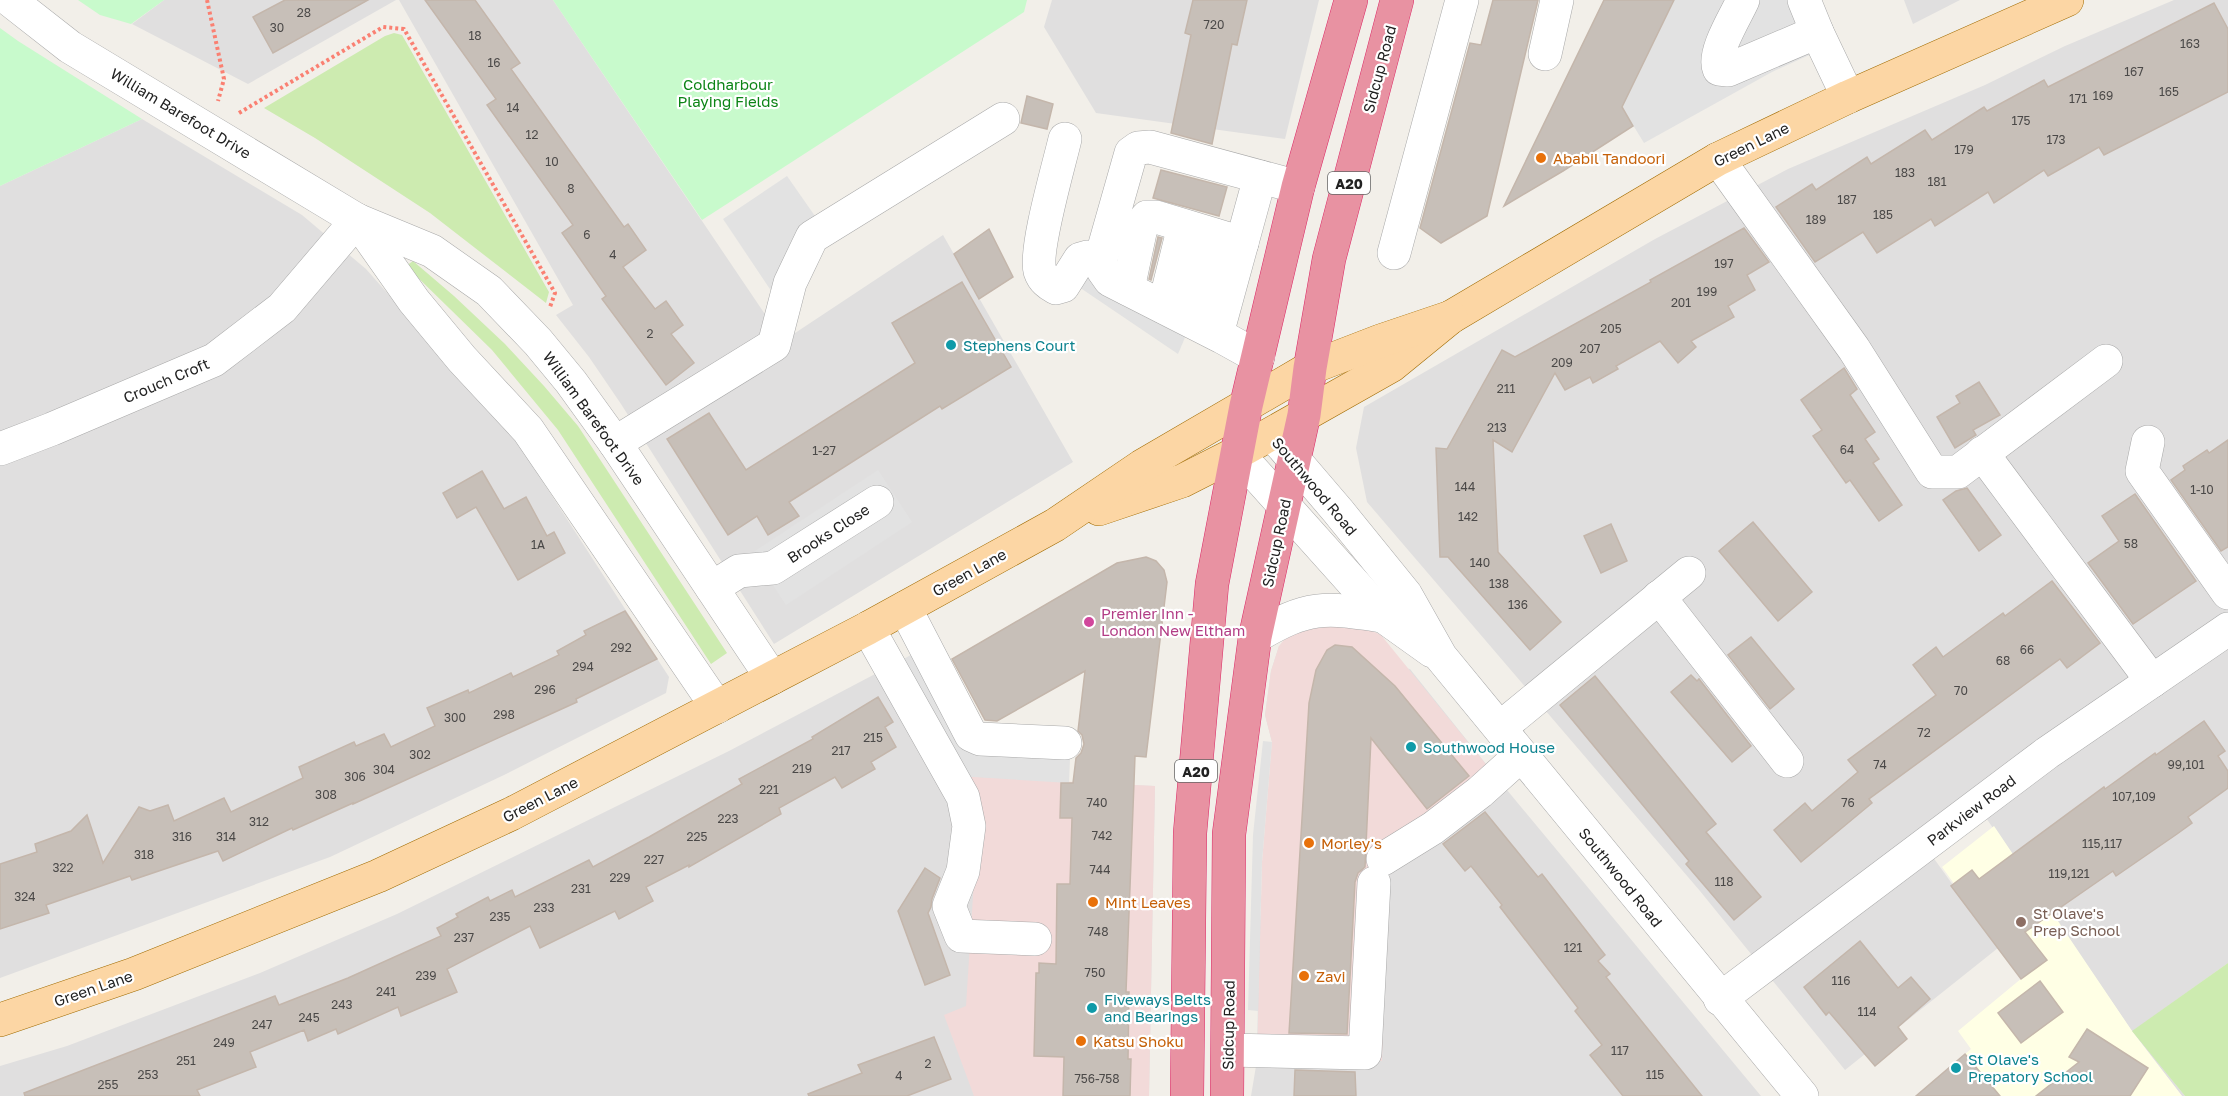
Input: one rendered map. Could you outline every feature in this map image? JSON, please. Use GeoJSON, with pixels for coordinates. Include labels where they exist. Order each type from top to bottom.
{"type":"FeatureCollection","features":[{"type":"Feature","properties":{"kind":"highway","name":"A20"},"geometry":{"type":"LineString","coordinates":[[1187,1096],[1190,833],[1212,584],[1246,406],[1298,188],[1351,0]]}},
{"type":"Feature","properties":{"kind":"highway","name":"Sidcup Road"},"geometry":{"type":"LineString","coordinates":[[1227,1096],[1229,834],[1256,638],[1304,415],[1329,259],[1397,0]]}},
{"type":"Feature","properties":{"kind":"main road","name":"Green Lane"},"geometry":{"type":"LineString","coordinates":[[1055,525],[1182,481],[1237,453],[1391,366],[1451,317],[1718,159],[1848,97],[2067,0]]}},
{"type":"Feature","properties":{"kind":"main road","name":"Green Lane"},"geometry":{"type":"LineString","coordinates":[[0,1020],[134,974],[378,876],[511,814],[868,628],[1055,525],[1142,466],[1310,368],[1451,317]]}},
{"type":"Feature","properties":{"kind":"street","name":"William Barefoot Drive"},"geometry":{"type":"LineString","coordinates":[[10,0],[70,47],[357,220],[432,251],[489,291],[538,342],[571,382],[615,443],[772,678]]}},
{"type":"Feature","properties":{"kind":"street"},"geometry":{"type":"LineString","coordinates":[[1394,253],[1462,0]]}},
{"type":"Feature","properties":{"kind":"street"},"geometry":{"type":"LineString","coordinates":[[1545,54],[1557,0]]}},
{"type":"Feature","properties":{"kind":"street"},"geometry":{"type":"LineString","coordinates":[[1743,0],[1719,52],[1716,61],[1719,69],[1728,70],[1817,32]]}},
{"type":"Feature","properties":{"kind":"street"},"geometry":{"type":"LineString","coordinates":[[1804,0],[1848,97]]}},
{"type":"Feature","properties":{"kind":"street"},"geometry":{"type":"LineString","coordinates":[[615,443],[774,345],[790,283],[812,237],[1003,119]]}},
{"type":"Feature","properties":{"kind":"street"},"geometry":{"type":"LineString","coordinates":[[1065,140],[1040,246],[1040,271],[1046,282],[1056,288],[1063,286],[1080,259],[1087,257],[1100,262]]}},
{"type":"Feature","properties":{"kind":"street"},"geometry":{"type":"LineString","coordinates":[[1258,357],[1110,280],[1100,262],[1131,153],[1138,148],[1150,147],[1298,188]]}},
{"type":"Feature","properties":{"kind":"street"},"geometry":{"type":"LineString","coordinates":[[1718,159],[1854,349],[1932,472],[1958,471],[2106,361]]}},
{"type":"Feature","properties":{"kind":"street"},"geometry":{"type":"LineString","coordinates":[[1172,311],[1199,230],[1260,177]]}},
{"type":"Feature","properties":{"kind":"street","name":"William Barefoot Drive"},"geometry":{"type":"LineString","coordinates":[[357,220],[414,301],[462,359],[528,430],[717,707]]}},
{"type":"Feature","properties":{"kind":"street","name":"Crouch Croft"},"geometry":{"type":"LineString","coordinates":[[0,449],[214,360],[282,308],[357,220]]}},
{"type":"Feature","properties":{"kind":"street"},"geometry":{"type":"LineString","coordinates":[[1172,311],[1199,230]]}},
{"type":"Feature","properties":{"kind":"street"},"geometry":{"type":"LineString","coordinates":[[1172,311],[1199,230]]}},
{"type":"Feature","properties":{"kind":"street","name":"Southwood Road"},"geometry":{"type":"LineString","coordinates":[[1246,406],[1406,595],[1441,657],[1802,1096]]}},
{"type":"Feature","properties":{"kind":"street"},"geometry":{"type":"LineString","coordinates":[[2148,442],[2142,471],[2228,593]]}},
{"type":"Feature","properties":{"kind":"street","name":"Southwood Road"},"geometry":{"type":"LineString","coordinates":[[1237,453],[1383,616],[1441,657]]}},
{"type":"Feature","properties":{"kind":"street"},"geometry":{"type":"LineString","coordinates":[[1983,453],[2152,681]]}},
{"type":"Feature","properties":{"kind":"street","name":"Brooks Close"},"geometry":{"type":"LineString","coordinates":[[712,588],[739,571],[772,568],[877,502]]}},
{"type":"Feature","properties":{"kind":"street"},"geometry":{"type":"LineString","coordinates":[[1500,728],[1689,573]]}},
{"type":"Feature","properties":{"kind":"street"},"geometry":{"type":"LineString","coordinates":[[1659,597],[1787,761]]}},
{"type":"Feature","properties":{"kind":"street"},"geometry":{"type":"LineString","coordinates":[[905,608],[971,735],[980,740],[1065,743]]}},
{"type":"Feature","properties":{"kind":"street","name":"Southwood Road"},"geometry":{"type":"LineString","coordinates":[[1256,638],[1280,623],[1310,611],[1338,610],[1383,616]]}},
{"type":"Feature","properties":{"kind":"street"},"geometry":{"type":"LineString","coordinates":[[868,628],[963,798],[969,826],[968,837],[963,871],[950,906],[961,936],[1035,939]]}},
{"type":"Feature","properties":{"kind":"street","name":"Parkview Road"},"geometry":{"type":"LineString","coordinates":[[1720,999],[2047,753],[2228,629]]}},
{"type":"Feature","properties":{"kind":"street"},"geometry":{"type":"LineString","coordinates":[[1228,1050],[1365,1053],[1378,871],[1480,792],[1521,755]]}},
{"type":"Feature","properties":{"kind":"path"},"geometry":{"type":"LineString","coordinates":[[207,0],[224,79],[210,130]]}},
{"type":"Feature","properties":{"kind":"path"},"geometry":{"type":"LineString","coordinates":[[210,130],[383,27],[404,28],[555,292],[538,342]]}},
{"type":"Feature","properties":{"kind":"shaded area"},"geometry":{"type":"Polygon","coordinates":[[[164,0],[396,0],[248,84],[132,24],[164,0]]]}},
{"type":"Feature","properties":{"kind":"shaded area"},"geometry":{"type":"Polygon","coordinates":[[[399,0],[553,0],[783,341],[943,235],[1073,462],[774,644],[621,404],[589,357],[556,315],[573,305],[399,0]]]}},
{"type":"Feature","properties":{"kind":"shaded area"},"geometry":{"type":"Polygon","coordinates":[[[1052,0],[1319,0],[1285,139],[1096,113],[1044,27],[1052,0]]]}},
{"type":"Feature","properties":{"kind":"shaded area"},"geometry":{"type":"Polygon","coordinates":[[[1674,0],[1820,0],[1838,42],[1772,72],[1644,143],[1622,107],[1674,0]]]}},
{"type":"Feature","properties":{"kind":"shaded area"},"geometry":{"type":"Polygon","coordinates":[[[1904,0],[1960,0],[1913,24],[1904,0]]]}},
{"type":"Feature","properties":{"kind":"shaded area"},"geometry":{"type":"Polygon","coordinates":[[[2174,0],[2228,0],[2228,963],[2133,1031],[2185,1096],[2182,1096],[2132,1031],[1982,812],[1930,853],[1998,948],[1845,1070],[1700,891],[1367,502],[1356,448],[1364,407],[1655,239],[1788,169],[1985,85],[2065,46],[2174,0]]]}},
{"type":"Feature","properties":{"kind":"shaded area"},"geometry":{"type":"Polygon","coordinates":[[[142,119],[302,215],[366,269],[512,434],[669,677],[666,693],[504,775],[330,857],[0,978],[0,186],[142,119]]]}},
{"type":"Feature","properties":{"kind":"shaded area"},"geometry":{"type":"Polygon","coordinates":[[[787,176],[824,229],[784,310],[723,219],[787,176]]]}},
{"type":"Feature","properties":{"kind":"shaded area"},"geometry":{"type":"Polygon","coordinates":[[[1091,263],[1192,321],[1178,354],[1076,285],[1091,263]]]}},
{"type":"Feature","properties":{"kind":"shaded area"},"geometry":{"type":"Polygon","coordinates":[[[878,470],[912,522],[786,605],[752,553],[878,470]]]}},
{"type":"Feature","properties":{"kind":"shaded area"},"geometry":{"type":"Polygon","coordinates":[[[1355,623],[1381,635],[1502,784],[1388,869],[1382,1061],[1257,1060],[1262,862],[1272,742],[1265,715],[1271,671],[1279,646],[1291,631],[1355,623]]]}},
{"type":"Feature","properties":{"kind":"shaded area"},"geometry":{"type":"Polygon","coordinates":[[[935,642],[982,730],[1071,735],[1069,783],[958,776],[896,663],[935,642]]]}},
{"type":"Feature","properties":{"kind":"shaded area"},"geometry":{"type":"Polygon","coordinates":[[[1279,646],[1410,669],[1502,784],[1761,1096],[1251,1096],[1257,1060],[1259,939],[1272,742],[1265,715],[1271,671],[1279,646]]]}},
{"type":"Feature","properties":{"kind":"shaded area"},"geometry":{"type":"Polygon","coordinates":[[[896,663],[1069,783],[1155,786],[1149,1096],[0,1096],[0,1066],[67,1046],[260,973],[397,914],[729,751],[896,663]]]}},
{"type":"Feature","properties":{"kind":"shaded area"},"geometry":{"type":"Polygon","coordinates":[[[1263,741],[1272,742],[1262,862],[1258,1011],[1248,1010],[1253,835],[1263,741]]]}},
{"type":"Feature","properties":{"kind":"shaded area"},"geometry":{"type":"Polygon","coordinates":[[[958,776],[1155,786],[1149,1096],[974,1096],[944,1015],[966,1006],[978,817],[958,776]]]}},
{"type":"Feature","properties":{"kind":"shaded area","name":"St Olave's Prep School"},"geometry":{"type":"Polygon","coordinates":[[[1994,826],[2132,1031],[2182,1096],[1916,1096],[1971,1049],[1958,1031],[2022,978],[1942,867],[1994,826]]]}},
{"type":"Feature","properties":{"kind":"green space"},"geometry":{"type":"Polygon","coordinates":[[[78,0],[164,0],[131,24],[100,15],[78,0]]]}},
{"type":"Feature","properties":{"kind":"green space","name":"Coldharbour Playing Fields"},"geometry":{"type":"Polygon","coordinates":[[[553,0],[1027,0],[1024,12],[702,220],[553,0]]]}},
{"type":"Feature","properties":{"kind":"green space"},"geometry":{"type":"Polygon","coordinates":[[[0,28],[18,41],[142,119],[0,186],[0,28]]]}},
{"type":"Feature","properties":{"kind":"green space"},"geometry":{"type":"Polygon","coordinates":[[[394,33],[402,35],[549,292],[546,303],[430,213],[315,138],[264,108],[385,36],[394,33]]]}},
{"type":"Feature","properties":{"kind":"green space"},"geometry":{"type":"Polygon","coordinates":[[[413,261],[505,344],[578,426],[727,653],[711,664],[558,430],[492,350],[406,266],[413,261]]]}},
{"type":"Feature","properties":{"kind":"green space"},"geometry":{"type":"Polygon","coordinates":[[[2228,963],[2228,1096],[2185,1096],[2132,1031],[2228,963]]]}},
{"type":"Feature","properties":{"kind":"building"},"geometry":{"type":"Polygon","coordinates":[[[285,0],[368,0],[273,53],[253,17],[285,0]]]}},
{"type":"Feature","properties":{"kind":"building"},"geometry":{"type":"Polygon","coordinates":[[[425,0],[475,0],[520,63],[511,69],[624,227],[628,224],[646,250],[623,267],[655,309],[666,301],[683,325],[671,334],[694,363],[666,385],[602,299],[606,296],[562,233],[573,225],[487,105],[496,99],[425,0]]]}},
{"type":"Feature","properties":{"kind":"building"},"geometry":{"type":"Polygon","coordinates":[[[1193,0],[1247,0],[1237,45],[1232,44],[1212,144],[1171,133],[1191,35],[1185,33],[1193,0]]]}},
{"type":"Feature","properties":{"kind":"building"},"geometry":{"type":"Polygon","coordinates":[[[1493,0],[1538,0],[1487,216],[1441,243],[1420,228],[1470,43],[1481,45],[1493,0]]]}},
{"type":"Feature","properties":{"kind":"building"},"geometry":{"type":"Polygon","coordinates":[[[1604,0],[1674,0],[1622,107],[1633,126],[1504,206],[1604,0]]]}},
{"type":"Feature","properties":{"kind":"building"},"geometry":{"type":"Polygon","coordinates":[[[2214,3],[2228,29],[2228,92],[2104,155],[2099,147],[2048,176],[2044,170],[1994,203],[1988,192],[1935,226],[1931,219],[1877,253],[1863,232],[1815,262],[1776,207],[1812,184],[1816,190],[1867,157],[1871,164],[1925,130],[1932,140],[1984,107],[1987,111],[2044,80],[2048,87],[2214,3]]]}},
{"type":"Feature","properties":{"kind":"building"},"geometry":{"type":"Polygon","coordinates":[[[1027,96],[1053,104],[1047,129],[1021,123],[1027,96]]]}},
{"type":"Feature","properties":{"kind":"building"},"geometry":{"type":"Polygon","coordinates":[[[1161,170],[1227,187],[1219,216],[1153,198],[1161,170]]]}},
{"type":"Feature","properties":{"kind":"building"},"geometry":{"type":"Polygon","coordinates":[[[1744,228],[1769,262],[1747,275],[1755,290],[1728,306],[1734,317],[1691,341],[1696,347],[1678,363],[1660,341],[1616,366],[1618,369],[1593,383],[1590,377],[1565,390],[1555,373],[1512,452],[1493,440],[1498,552],[1561,622],[1530,650],[1448,557],[1440,557],[1436,448],[1447,449],[1502,350],[1515,357],[1744,228]]]}},
{"type":"Feature","properties":{"kind":"building"},"geometry":{"type":"Polygon","coordinates":[[[989,229],[1013,277],[979,299],[954,254],[989,229]]]}},
{"type":"Feature","properties":{"kind":"building"},"geometry":{"type":"Polygon","coordinates":[[[1158,237],[1162,238],[1151,280],[1149,279],[1158,237]]]}},
{"type":"Feature","properties":{"kind":"building"},"geometry":{"type":"Polygon","coordinates":[[[962,282],[1011,367],[942,409],[940,406],[789,502],[799,516],[768,535],[757,516],[728,535],[667,439],[709,413],[746,470],[915,363],[892,323],[962,282]]]}},
{"type":"Feature","properties":{"kind":"building"},"geometry":{"type":"Polygon","coordinates":[[[1844,368],[1857,389],[1850,395],[1875,432],[1865,439],[1879,459],[1873,463],[1902,505],[1879,521],[1850,480],[1846,483],[1813,436],[1822,430],[1801,400],[1844,368]]]}},
{"type":"Feature","properties":{"kind":"building"},"geometry":{"type":"Polygon","coordinates":[[[1979,382],[2000,415],[1973,430],[1976,435],[1955,448],[1937,417],[1960,403],[1956,396],[1979,382]]]}},
{"type":"Feature","properties":{"kind":"building"},"geometry":{"type":"Polygon","coordinates":[[[2228,440],[2228,547],[2221,551],[2171,480],[2185,470],[2183,466],[2207,450],[2209,453],[2228,440]]]}},
{"type":"Feature","properties":{"kind":"building"},"geometry":{"type":"Polygon","coordinates":[[[482,471],[504,509],[526,497],[547,536],[554,532],[565,553],[518,580],[476,507],[457,518],[443,493],[482,471]]]}},
{"type":"Feature","properties":{"kind":"building"},"geometry":{"type":"Polygon","coordinates":[[[1967,488],[2001,535],[1979,551],[1943,500],[1956,491],[1967,488]]]}},
{"type":"Feature","properties":{"kind":"building"},"geometry":{"type":"Polygon","coordinates":[[[2135,494],[2196,581],[2133,624],[2088,563],[2119,541],[2102,516],[2135,494]]]}},
{"type":"Feature","properties":{"kind":"building"},"geometry":{"type":"Polygon","coordinates":[[[1753,522],[1812,592],[1778,621],[1719,551],[1753,522]]]}},
{"type":"Feature","properties":{"kind":"building"},"geometry":{"type":"Polygon","coordinates":[[[1611,524],[1627,561],[1601,573],[1584,536],[1611,524]]]}},
{"type":"Feature","properties":{"kind":"building"},"geometry":{"type":"Polygon","coordinates":[[[1146,557],[1156,561],[1164,570],[1167,582],[1146,757],[1135,756],[1126,992],[1129,992],[1130,1096],[1063,1096],[1064,1057],[1034,1056],[1036,973],[1039,973],[1039,963],[1056,964],[1057,884],[1070,884],[1072,818],[1060,818],[1061,783],[1073,783],[1076,758],[1081,753],[1084,744],[1082,735],[1078,731],[1085,671],[997,721],[985,720],[952,659],[1117,563],[1146,557]]]}},
{"type":"Feature","properties":{"kind":"building"},"geometry":{"type":"Polygon","coordinates":[[[2052,581],[2100,643],[2067,668],[2060,659],[2031,680],[1869,799],[1872,803],[1801,862],[1774,830],[1805,803],[1812,811],[1858,772],[1848,760],[1936,695],[1913,665],[1936,647],[1943,657],[2003,613],[2005,616],[2052,581]]]}},
{"type":"Feature","properties":{"kind":"building"},"geometry":{"type":"Polygon","coordinates":[[[625,611],[657,659],[576,699],[577,702],[353,804],[293,830],[292,828],[223,861],[218,851],[132,880],[130,876],[46,905],[49,913],[0,929],[0,864],[37,852],[35,844],[71,831],[87,815],[103,863],[139,807],[150,811],[168,805],[174,821],[224,798],[231,812],[303,778],[299,767],[354,742],[356,746],[384,734],[391,747],[435,726],[427,708],[468,690],[469,693],[511,673],[513,677],[559,655],[557,651],[586,635],[584,631],[625,611]]]}},
{"type":"Feature","properties":{"kind":"building"},"geometry":{"type":"Polygon","coordinates":[[[1751,637],[1794,689],[1770,709],[1728,655],[1751,637]]]}},
{"type":"Feature","properties":{"kind":"building","name":"Southwood House"},"geometry":{"type":"Polygon","coordinates":[[[1335,645],[1352,647],[1395,686],[1469,776],[1427,809],[1371,738],[1365,867],[1358,873],[1355,882],[1347,1034],[1289,1033],[1309,703],[1316,670],[1327,650],[1335,645]]]}},
{"type":"Feature","properties":{"kind":"building"},"geometry":{"type":"Polygon","coordinates":[[[1691,675],[1697,681],[1699,679],[1751,746],[1732,762],[1671,692],[1691,675]]]}},
{"type":"Feature","properties":{"kind":"building"},"geometry":{"type":"Polygon","coordinates":[[[1595,676],[1716,824],[1706,832],[1761,897],[1734,920],[1686,864],[1689,861],[1560,705],[1595,676]]]}},
{"type":"Feature","properties":{"kind":"building"},"geometry":{"type":"Polygon","coordinates":[[[878,697],[893,722],[885,727],[896,747],[871,762],[875,769],[842,788],[835,777],[779,808],[781,814],[689,867],[689,865],[646,887],[653,901],[619,919],[615,911],[540,948],[530,926],[447,969],[457,992],[401,1016],[398,1007],[338,1034],[336,1029],[308,1041],[304,1030],[250,1052],[256,1067],[197,1090],[200,1096],[25,1096],[24,1093],[275,996],[279,1005],[348,978],[441,936],[437,928],[458,917],[456,914],[488,897],[490,901],[512,890],[515,897],[589,860],[593,867],[742,784],[739,779],[813,739],[812,737],[878,697]]]}},
{"type":"Feature","properties":{"kind":"building"},"geometry":{"type":"Polygon","coordinates":[[[2204,721],[2225,751],[2218,756],[2228,771],[2228,788],[2188,817],[2192,823],[2177,834],[2116,876],[2113,871],[2025,932],[2047,960],[2021,979],[1951,886],[1972,870],[1979,879],[2104,787],[2105,789],[2204,721]]]}},
{"type":"Feature","properties":{"kind":"building"},"geometry":{"type":"Polygon","coordinates":[[[1485,812],[1538,877],[1542,874],[1605,955],[1598,961],[1610,974],[1606,977],[1702,1096],[1623,1096],[1590,1055],[1602,1045],[1575,1011],[1578,1008],[1471,866],[1465,871],[1443,844],[1485,812]]]}},
{"type":"Feature","properties":{"kind":"building"},"geometry":{"type":"Polygon","coordinates":[[[925,868],[940,878],[928,913],[950,975],[925,985],[898,911],[925,868]]]}},
{"type":"Feature","properties":{"kind":"building"},"geometry":{"type":"Polygon","coordinates":[[[1860,941],[1898,988],[1911,977],[1930,999],[1898,1027],[1907,1039],[1875,1066],[1829,1012],[1826,1015],[1804,987],[1860,941]]]}},
{"type":"Feature","properties":{"kind":"building"},"geometry":{"type":"Polygon","coordinates":[[[2040,981],[2063,1012],[2021,1043],[1998,1013],[2040,981]]]}},
{"type":"Feature","properties":{"kind":"building"},"geometry":{"type":"Polygon","coordinates":[[[2087,1029],[2148,1068],[2130,1096],[2036,1096],[2079,1062],[2069,1057],[2087,1029]]]}},
{"type":"Feature","properties":{"kind":"building"},"geometry":{"type":"Polygon","coordinates":[[[934,1037],[951,1079],[907,1096],[809,1096],[808,1094],[862,1073],[858,1065],[934,1037]]]}},
{"type":"Feature","properties":{"kind":"building"},"geometry":{"type":"Polygon","coordinates":[[[1965,1054],[2000,1096],[1916,1096],[1965,1054]]]}},
{"type":"Feature","properties":{"kind":"building"},"geometry":{"type":"Polygon","coordinates":[[[1295,1070],[1355,1072],[1356,1096],[1294,1096],[1295,1070]]]}},
{"type":"Feature","properties":{"kind":"place","name":"Ababil Tandoori"},"geometry":{"type":"Point","coordinates":[1541,158]}},
{"type":"Feature","properties":{"kind":"place","name":"Stephens Court"},"geometry":{"type":"Point","coordinates":[951,345]}},
{"type":"Feature","properties":{"kind":"place","name":"Premier Inn - London New Eltham"},"geometry":{"type":"Point","coordinates":[1089,622]}},
{"type":"Feature","properties":{"kind":"place","name":"Southwood House"},"geometry":{"type":"Point","coordinates":[1411,747]}},
{"type":"Feature","properties":{"kind":"place","name":"Morley's"},"geometry":{"type":"Point","coordinates":[1309,843]}},
{"type":"Feature","properties":{"kind":"place","name":"Mint Leaves"},"geometry":{"type":"Point","coordinates":[1093,902]}},
{"type":"Feature","properties":{"kind":"place","name":"St Olave's Prep School"},"geometry":{"type":"Point","coordinates":[2021,922]}},
{"type":"Feature","properties":{"kind":"place","name":"Zavi"},"geometry":{"type":"Point","coordinates":[1304,976]}},
{"type":"Feature","properties":{"kind":"place","name":"Fiveways Belts and Bearings"},"geometry":{"type":"Point","coordinates":[1092,1008]}},
{"type":"Feature","properties":{"kind":"place","name":"Katsu Shoku"},"geometry":{"type":"Point","coordinates":[1081,1041]}},
{"type":"Feature","properties":{"kind":"place","name":"St Olave's Prepatory School"},"geometry":{"type":"Point","coordinates":[1956,1068]}}]}
